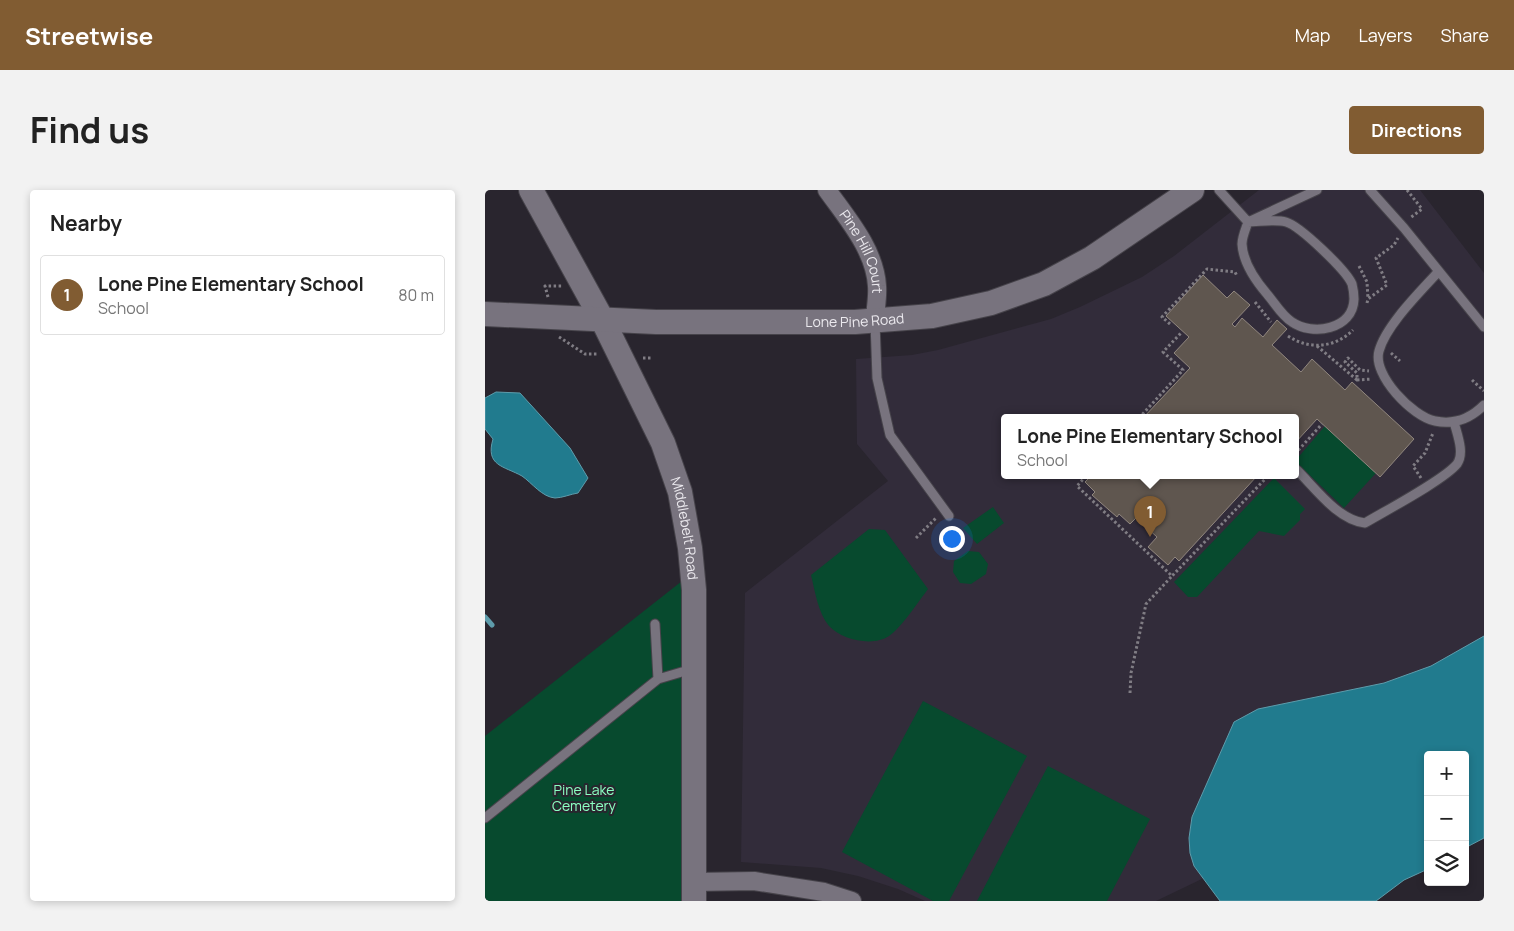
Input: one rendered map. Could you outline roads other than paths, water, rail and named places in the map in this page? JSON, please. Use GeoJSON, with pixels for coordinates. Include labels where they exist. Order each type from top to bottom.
{"type":"FeatureCollection","features":[{"type":"Feature","properties":{"kind":"street","name":"Middlebelt Road"},"geometry":{"type":"LineString","coordinates":[[531,190],[603,321],[663,443],[680,492],[690,548],[694,590],[694,892]]}},
{"type":"Feature","properties":{"kind":"street","name":"Pine Hill Court"},"geometry":{"type":"LineString","coordinates":[[827,190],[852,224],[869,254],[877,286],[875,322]]}},
{"type":"Feature","properties":{"kind":"street","name":"Lone Pine Road"},"geometry":{"type":"LineString","coordinates":[[485,314],[603,321],[875,322],[932,316],[991,303],[1044,284],[1092,258],[1192,190]]}},
{"type":"Feature","properties":{"kind":"street"},"geometry":{"type":"LineString","coordinates":[[694,892],[754,881],[825,892],[852,901]]}},
{"type":"Feature","properties":{"kind":"lane"},"geometry":{"type":"LineString","coordinates":[[1219,190],[1248,222],[1287,222],[1333,260],[1352,284],[1355,300],[1349,314],[1335,326],[1321,330],[1308,329],[1291,322],[1256,282],[1245,259],[1242,242],[1248,222],[1317,190]]}},
{"type":"Feature","properties":{"kind":"lane"},"geometry":{"type":"LineString","coordinates":[[1370,190],[1404,228],[1484,327]]}},
{"type":"Feature","properties":{"kind":"lane"},"geometry":{"type":"LineString","coordinates":[[1439,271],[1392,327],[1379,351],[1379,368],[1395,391],[1422,416],[1435,421],[1454,422],[1471,416],[1484,405]]}},
{"type":"Feature","properties":{"kind":"lane"},"geometry":{"type":"LineString","coordinates":[[875,322],[877,378],[890,435],[947,513]]}},
{"type":"Feature","properties":{"kind":"lane"},"geometry":{"type":"LineString","coordinates":[[1299,472],[1344,516],[1354,522],[1365,523],[1426,486],[1458,463],[1461,452],[1454,422]]}},
{"type":"Feature","properties":{"kind":"lane"},"geometry":{"type":"LineString","coordinates":[[655,624],[658,679]]}},
{"type":"Feature","properties":{"kind":"lane"},"geometry":{"type":"LineString","coordinates":[[485,818],[658,679],[695,668]]}},
{"type":"Feature","properties":{"kind":"water"},"geometry":{"type":"Polygon","coordinates":[[[496,392],[520,393],[570,448],[588,478],[578,493],[558,498],[550,497],[522,476],[503,467],[494,460],[491,448],[493,439],[485,429],[485,398],[496,392]]]}},
{"type":"Feature","properties":{"kind":"water"},"geometry":{"type":"Polygon","coordinates":[[[1484,636],[1484,838],[1469,846],[1469,751],[1424,751],[1424,871],[1404,880],[1376,901],[1220,901],[1194,866],[1190,853],[1189,838],[1192,817],[1234,722],[1258,709],[1384,683],[1431,666],[1484,636]]]}},
{"type":"Feature","properties":{"kind":"waterway"},"geometry":{"type":"LineString","coordinates":[[485,617],[492,625]]}},
{"type":"Feature","properties":{"kind":"place","name":"Lone Pine Elementary School"},"geometry":{"type":"Point","coordinates":[1150,537]}},
{"type":"Feature","properties":{"kind":"park label","name":"Pine Lake Cemetery"},"geometry":{"type":"Point","coordinates":[584,798]}}]}
